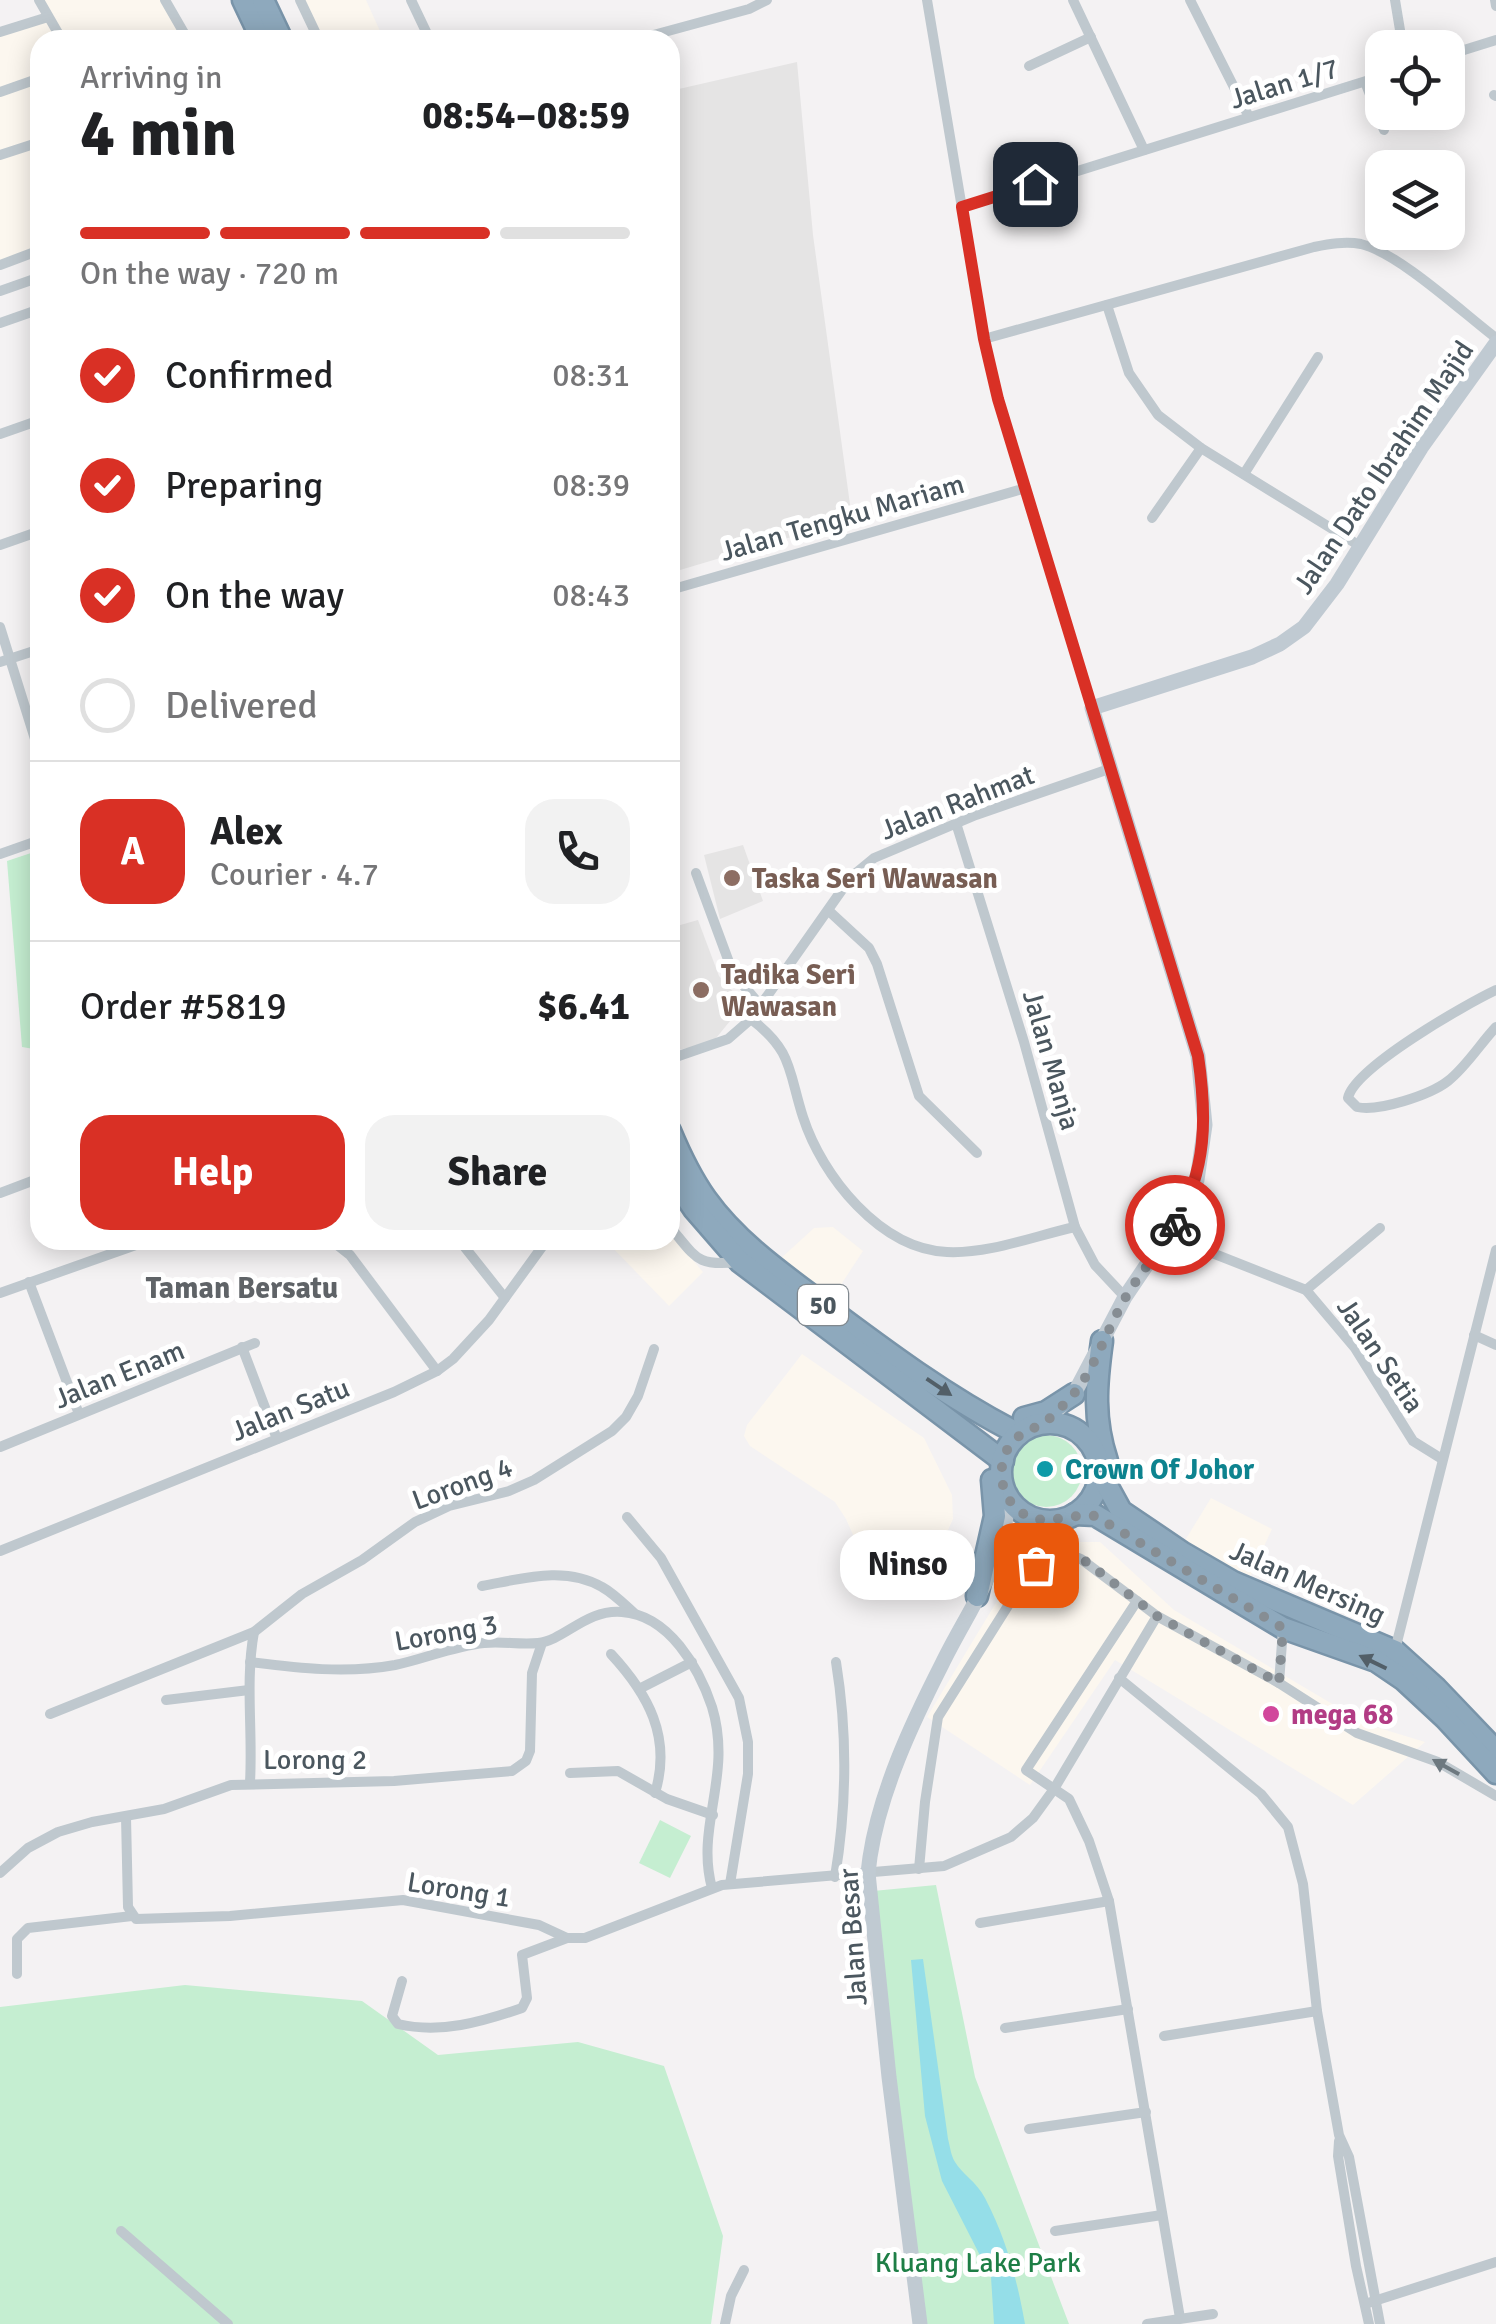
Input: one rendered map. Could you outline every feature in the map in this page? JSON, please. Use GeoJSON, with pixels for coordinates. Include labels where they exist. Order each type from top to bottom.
{"type":"FeatureCollection","features":[{"type":"Feature","properties":{"kind":"highway"},"geometry":{"type":"LineString","coordinates":[[243,0],[257,30]]}},
{"type":"Feature","properties":{"kind":"highway"},"geometry":{"type":"LineString","coordinates":[[263,0],[277,30]]}},
{"type":"Feature","properties":{"kind":"highway","name":"50"},"geometry":{"type":"LineString","coordinates":[[680,1156],[707,1200],[769,1264],[878,1346],[974,1411],[1019,1434]]}},
{"type":"Feature","properties":{"kind":"highway","name":"50"},"geometry":{"type":"LineString","coordinates":[[680,1189],[740,1262],[1003,1460]]}},
{"type":"Feature","properties":{"kind":"highway"},"geometry":{"type":"LineString","coordinates":[[1098,1348],[1095,1415],[1102,1446],[1112,1476],[1143,1536],[1283,1628],[1376,1661],[1404,1680],[1445,1718],[1496,1773]]}},
{"type":"Feature","properties":{"kind":"highway"},"geometry":{"type":"LineString","coordinates":[[974,1411],[1000,1420],[1015,1420],[1046,1412],[1074,1394]]}},
{"type":"Feature","properties":{"kind":"highway"},"geometry":{"type":"LineString","coordinates":[[950,1420],[980,1453],[988,1467],[995,1498],[992,1538],[978,1596]]}},
{"type":"Feature","properties":{"kind":"highway"},"geometry":{"type":"LineString","coordinates":[[1042,1424],[1073,1429],[1086,1439],[1096,1461],[1093,1495],[1075,1514],[1064,1519],[1027,1516],[1007,1496],[1001,1472],[1009,1446],[1019,1434],[1042,1424]]}},
{"type":"Feature","properties":{"kind":"highway","name":"Jalan Mersing"},"geometry":{"type":"LineString","coordinates":[[1096,1461],[1121,1511],[1143,1536]]}},
{"type":"Feature","properties":{"kind":"highway","name":"Jalan Mersing"},"geometry":{"type":"LineString","coordinates":[[1075,1514],[1095,1516],[1143,1536],[1233,1582],[1395,1651],[1496,1751]]}},
{"type":"Feature","properties":{"kind":"highway"},"geometry":{"type":"LineString","coordinates":[[1010,1552],[1042,1532],[1080,1524],[1111,1525]]}},
{"type":"Feature","properties":{"kind":"street"},"geometry":{"type":"LineString","coordinates":[[39,0],[56,30]]}},
{"type":"Feature","properties":{"kind":"street"},"geometry":{"type":"LineString","coordinates":[[165,0],[182,30]]}},
{"type":"Feature","properties":{"kind":"street"},"geometry":{"type":"LineString","coordinates":[[300,0],[314,30]]}},
{"type":"Feature","properties":{"kind":"street"},"geometry":{"type":"LineString","coordinates":[[412,0],[426,30]]}},
{"type":"Feature","properties":{"kind":"street"},"geometry":{"type":"LineString","coordinates":[[672,30],[768,0]]}},
{"type":"Feature","properties":{"kind":"street"},"geometry":{"type":"LineString","coordinates":[[927,0],[984,339],[998,399],[1187,1017],[1202,1086],[1205,1125],[1200,1167],[1187,1205],[1126,1297],[1074,1394],[1042,1424]]}},
{"type":"Feature","properties":{"kind":"street"},"geometry":{"type":"LineString","coordinates":[[1072,0],[1144,150]]}},
{"type":"Feature","properties":{"kind":"street"},"geometry":{"type":"LineString","coordinates":[[1190,0],[1249,117]]}},
{"type":"Feature","properties":{"kind":"street"},"geometry":{"type":"LineString","coordinates":[[1395,0],[1400,30]]}},
{"type":"Feature","properties":{"kind":"street"},"geometry":{"type":"LineString","coordinates":[[0,32],[48,16]]}},
{"type":"Feature","properties":{"kind":"street"},"geometry":{"type":"LineString","coordinates":[[1029,66],[1091,36]]}},
{"type":"Feature","properties":{"kind":"street"},"geometry":{"type":"LineString","coordinates":[[1465,50],[1496,40]]}},
{"type":"Feature","properties":{"kind":"street"},"geometry":{"type":"LineString","coordinates":[[0,92],[30,82]]}},
{"type":"Feature","properties":{"kind":"street","name":"Jalan 1/7"},"geometry":{"type":"LineString","coordinates":[[962,207],[1365,82]]}},
{"type":"Feature","properties":{"kind":"street"},"geometry":{"type":"LineString","coordinates":[[0,156],[30,146]]}},
{"type":"Feature","properties":{"kind":"street"},"geometry":{"type":"LineString","coordinates":[[984,339],[1314,247],[1346,243],[1362,244],[1388,256],[1496,340]]}},
{"type":"Feature","properties":{"kind":"street"},"geometry":{"type":"LineString","coordinates":[[0,265],[30,254]]}},
{"type":"Feature","properties":{"kind":"street"},"geometry":{"type":"LineString","coordinates":[[0,291],[30,280]]}},
{"type":"Feature","properties":{"kind":"street"},"geometry":{"type":"LineString","coordinates":[[1106,304],[1129,373],[1147,402],[1172,428],[1360,546]]}},
{"type":"Feature","properties":{"kind":"street"},"geometry":{"type":"LineString","coordinates":[[0,323],[30,312]]}},
{"type":"Feature","properties":{"kind":"street","name":"Jalan Dato Ibrahim Majid"},"geometry":{"type":"LineString","coordinates":[[1092,708],[1252,657],[1280,644],[1314,616],[1421,448],[1496,340]]}},
{"type":"Feature","properties":{"kind":"street"},"geometry":{"type":"LineString","coordinates":[[1244,474],[1318,357]]}},
{"type":"Feature","properties":{"kind":"street"},"geometry":{"type":"LineString","coordinates":[[0,434],[30,424]]}},
{"type":"Feature","properties":{"kind":"street"},"geometry":{"type":"LineString","coordinates":[[1152,518],[1201,448]]}},
{"type":"Feature","properties":{"kind":"street","name":"Jalan Tengku Mariam"},"geometry":{"type":"LineString","coordinates":[[680,587],[1026,488]]}},
{"type":"Feature","properties":{"kind":"street"},"geometry":{"type":"LineString","coordinates":[[0,545],[30,535]]}},
{"type":"Feature","properties":{"kind":"street"},"geometry":{"type":"LineString","coordinates":[[0,627],[4,661],[30,727]]}},
{"type":"Feature","properties":{"kind":"street"},"geometry":{"type":"LineString","coordinates":[[4,661],[30,652]]}},
{"type":"Feature","properties":{"kind":"street","name":"Jalan Rahmat"},"geometry":{"type":"LineString","coordinates":[[680,1056],[728,1039],[751,1018],[852,878],[874,858],[1109,768]]}},
{"type":"Feature","properties":{"kind":"street","name":"Jalan Manja"},"geometry":{"type":"LineString","coordinates":[[956,824],[1024,1042],[1075,1227],[1094,1266],[1126,1297]]}},
{"type":"Feature","properties":{"kind":"street"},"geometry":{"type":"LineString","coordinates":[[0,854],[30,844]]}},
{"type":"Feature","properties":{"kind":"street"},"geometry":{"type":"LineString","coordinates":[[696,873],[733,973],[760,1005]]}},
{"type":"Feature","properties":{"kind":"street"},"geometry":{"type":"LineString","coordinates":[[830,912],[869,948],[877,964],[920,1096],[977,1153]]}},
{"type":"Feature","properties":{"kind":"street"},"geometry":{"type":"LineString","coordinates":[[1496,990],[1445,1017],[1380,1062],[1351,1088],[1348,1098],[1356,1107],[1381,1108],[1440,1087],[1496,1028]]}},
{"type":"Feature","properties":{"kind":"street"},"geometry":{"type":"LineString","coordinates":[[751,1018],[781,1045],[812,1143],[825,1164],[855,1202],[888,1232],[918,1246],[945,1252],[974,1250],[1075,1227]]}},
{"type":"Feature","properties":{"kind":"street"},"geometry":{"type":"LineString","coordinates":[[0,1192],[30,1182]]}},
{"type":"Feature","properties":{"kind":"street"},"geometry":{"type":"LineString","coordinates":[[1306,1290],[1380,1228]]}},
{"type":"Feature","properties":{"kind":"street","name":"Jalan Setia"},"geometry":{"type":"LineString","coordinates":[[1169,1236],[1306,1290],[1355,1348],[1413,1441],[1442,1459]]}},
{"type":"Feature","properties":{"kind":"street"},"geometry":{"type":"LineString","coordinates":[[680,1239],[706,1264],[740,1262]]}},
{"type":"Feature","properties":{"kind":"street"},"geometry":{"type":"LineString","coordinates":[[0,1293],[121,1250]]}},
{"type":"Feature","properties":{"kind":"street"},"geometry":{"type":"LineString","coordinates":[[341,1250],[364,1272],[438,1371]]}},
{"type":"Feature","properties":{"kind":"street"},"geometry":{"type":"LineString","coordinates":[[467,1250],[505,1298]]}},
{"type":"Feature","properties":{"kind":"street","name":"Jalan Satu"},"geometry":{"type":"LineString","coordinates":[[0,1551],[438,1371],[474,1338],[539,1250]]}},
{"type":"Feature","properties":{"kind":"street"},"geometry":{"type":"LineString","coordinates":[[1395,1651],[1496,1250]]}},
{"type":"Feature","properties":{"kind":"street"},"geometry":{"type":"LineString","coordinates":[[29,1282],[78,1414]]}},
{"type":"Feature","properties":{"kind":"street"},"geometry":{"type":"LineString","coordinates":[[1474,1335],[1496,1345]]}},
{"type":"Feature","properties":{"kind":"street","name":"Jalan Enam"},"geometry":{"type":"LineString","coordinates":[[0,1447],[254,1342]]}},
{"type":"Feature","properties":{"kind":"street"},"geometry":{"type":"LineString","coordinates":[[242,1348],[277,1439]]}},
{"type":"Feature","properties":{"kind":"street"},"geometry":{"type":"LineString","coordinates":[[1096,1461],[1088,1409],[1098,1348]]}},
{"type":"Feature","properties":{"kind":"street","name":"Lorong 4"},"geometry":{"type":"LineString","coordinates":[[50,1714],[254,1632],[302,1594],[373,1554],[416,1522],[449,1506],[521,1487],[612,1431],[638,1396],[654,1349]]}},
{"type":"Feature","properties":{"kind":"street","name":"Jalan Besar"},"geometry":{"type":"LineString","coordinates":[[920,2324],[868,1872],[871,1847],[902,1752],[941,1665],[992,1570],[1005,1535],[1007,1496]]}},
{"type":"Feature","properties":{"kind":"street"},"geometry":{"type":"LineString","coordinates":[[627,1517],[661,1558],[739,1698],[748,1742],[748,1774],[730,1884]]}},
{"type":"Feature","properties":{"kind":"street","name":"Jalan Besar"},"geometry":{"type":"LineString","coordinates":[[992,1570],[1040,1520]]}},
{"type":"Feature","properties":{"kind":"street"},"geometry":{"type":"LineString","coordinates":[[919,1868],[938,1717],[1028,1574],[1045,1558],[1068,1553],[1081,1558],[1157,1616],[1279,1683],[1357,1733],[1438,1762],[1496,1796]]}},
{"type":"Feature","properties":{"kind":"street"},"geometry":{"type":"LineString","coordinates":[[482,1586],[551,1574],[602,1586],[674,1640],[692,1662],[712,1709],[719,1750],[720,1774],[706,1854],[712,1888]]}},
{"type":"Feature","properties":{"kind":"street"},"geometry":{"type":"LineString","coordinates":[[1137,1601],[1026,1770],[1069,1799],[1081,1820],[1109,1902],[1180,2318]]}},
{"type":"Feature","properties":{"kind":"street","name":"Lorong 3"},"geometry":{"type":"LineString","coordinates":[[250,1662],[355,1670],[484,1643],[542,1643],[593,1616],[624,1612],[637,1615]]}},
{"type":"Feature","properties":{"kind":"street"},"geometry":{"type":"LineString","coordinates":[[402,1981],[392,2016],[398,2024],[420,2030],[480,2023],[522,2008],[527,1998],[522,1956],[567,1938],[601,1933],[712,1888],[958,1862],[1011,1837],[1054,1789],[1157,1616]]}},
{"type":"Feature","properties":{"kind":"street"},"geometry":{"type":"LineString","coordinates":[[1279,1683],[1283,1628]]}},
{"type":"Feature","properties":{"kind":"street"},"geometry":{"type":"LineString","coordinates":[[250,1782],[249,1690],[254,1632]]}},
{"type":"Feature","properties":{"kind":"street","name":"Lorong 2"},"geometry":{"type":"LineString","coordinates":[[0,1873],[28,1848],[58,1832],[164,1810],[231,1784],[394,1780],[502,1773],[520,1768],[530,1751],[532,1673],[542,1643]]}},
{"type":"Feature","properties":{"kind":"street"},"geometry":{"type":"LineString","coordinates":[[611,1654],[640,1688],[662,1749],[655,1792]]}},
{"type":"Feature","properties":{"kind":"street"},"geometry":{"type":"LineString","coordinates":[[640,1688],[692,1662]]}},
{"type":"Feature","properties":{"kind":"street"},"geometry":{"type":"LineString","coordinates":[[835,1877],[845,1817],[847,1750],[836,1662]]}},
{"type":"Feature","properties":{"kind":"street"},"geometry":{"type":"LineString","coordinates":[[1119,1678],[1261,1794],[1288,1827],[1303,1884],[1317,2012],[1339,2135],[1349,2158],[1369,2324]]}},
{"type":"Feature","properties":{"kind":"street"},"geometry":{"type":"LineString","coordinates":[[166,1700],[249,1690]]}},
{"type":"Feature","properties":{"kind":"street"},"geometry":{"type":"LineString","coordinates":[[570,1773],[613,1770],[713,1816]]}},
{"type":"Feature","properties":{"kind":"street"},"geometry":{"type":"LineString","coordinates":[[126,1817],[128,1907],[132,1916]]}},
{"type":"Feature","properties":{"kind":"street","name":"Lorong 1"},"geometry":{"type":"LineString","coordinates":[[17,1974],[17,1938],[28,1928],[132,1916],[150,1920],[230,1916],[403,1900],[539,1925],[567,1938]]}},
{"type":"Feature","properties":{"kind":"street"},"geometry":{"type":"LineString","coordinates":[[980,1923],[1109,1902]]}},
{"type":"Feature","properties":{"kind":"street"},"geometry":{"type":"LineString","coordinates":[[1004,2028],[1128,2009]]}},
{"type":"Feature","properties":{"kind":"street"},"geometry":{"type":"LineString","coordinates":[[1164,2036],[1317,2012]]}},
{"type":"Feature","properties":{"kind":"street"},"geometry":{"type":"LineString","coordinates":[[1029,2129],[1146,2112]]}},
{"type":"Feature","properties":{"kind":"street"},"geometry":{"type":"LineString","coordinates":[[1056,2231],[1162,2215]]}},
{"type":"Feature","properties":{"kind":"street"},"geometry":{"type":"LineString","coordinates":[[121,2231],[228,2324]]}},
{"type":"Feature","properties":{"kind":"street"},"geometry":{"type":"LineString","coordinates":[[1369,2303],[1496,2262]]}},
{"type":"Feature","properties":{"kind":"street"},"geometry":{"type":"LineString","coordinates":[[725,2324],[731,2296],[744,2270]]}},
{"type":"Feature","properties":{"kind":"street"},"geometry":{"type":"LineString","coordinates":[[1369,2303],[1380,2324]]}},
{"type":"Feature","properties":{"kind":"street"},"geometry":{"type":"LineString","coordinates":[[1148,2324],[1213,2314]]}},
{"type":"Feature","properties":{"kind":"shaded area"},"geometry":{"type":"Polygon","coordinates":[[[34,0],[169,0],[186,30],[30,30],[30,258],[0,269],[0,28],[42,14],[34,0]]]}},
{"type":"Feature","properties":{"kind":"shaded area"},"geometry":{"type":"Polygon","coordinates":[[[304,0],[366,0],[380,30],[318,30],[304,0]]]}},
{"type":"Feature","properties":{"kind":"shaded area"},"geometry":{"type":"Polygon","coordinates":[[[797,62],[813,235],[852,519],[680,570],[680,89],[797,62]]]}},
{"type":"Feature","properties":{"kind":"shaded area","name":"Taska Seri Wawasan"},"geometry":{"type":"Polygon","coordinates":[[[743,845],[763,901],[720,919],[704,855],[743,845]]]}},
{"type":"Feature","properties":{"kind":"shaded area","name":"Tadika Seri Wawasan"},"geometry":{"type":"Polygon","coordinates":[[[698,920],[719,976],[744,1004],[712,1043],[680,1050],[680,925],[698,920]]]}},
{"type":"Feature","properties":{"kind":"shaded area"},"geometry":{"type":"Polygon","coordinates":[[[833,1227],[863,1251],[831,1300],[780,1259],[814,1228],[833,1227]]]}},
{"type":"Feature","properties":{"kind":"shaded area"},"geometry":{"type":"Polygon","coordinates":[[[680,1245],[703,1272],[669,1306],[615,1250],[680,1250],[680,1245]]]}},
{"type":"Feature","properties":{"kind":"shaded area"},"geometry":{"type":"Polygon","coordinates":[[[802,1354],[924,1438],[952,1495],[953,1519],[948,1530],[869,1570],[835,1502],[750,1446],[744,1436],[747,1425],[802,1354]]]}},
{"type":"Feature","properties":{"kind":"shaded area"},"geometry":{"type":"Polygon","coordinates":[[[1211,1498],[1272,1529],[1250,1577],[1184,1542],[1211,1498]]]}},
{"type":"Feature","properties":{"kind":"shaded area"},"geometry":{"type":"Polygon","coordinates":[[[1100,1542],[1174,1610],[1366,1724],[1425,1742],[1353,1805],[1115,1660],[1030,1785],[927,1717],[1023,1558],[1043,1547],[1100,1542]]]}},
{"type":"Feature","properties":{"kind":"green space"},"geometry":{"type":"Polygon","coordinates":[[[30,853],[30,1048],[22,1047],[7,861],[30,853]]]}},
{"type":"Feature","properties":{"kind":"green space"},"geometry":{"type":"Polygon","coordinates":[[[1046,1435],[1071,1446],[1082,1471],[1071,1496],[1046,1507],[1021,1496],[1010,1471],[1021,1446],[1046,1435]]]}},
{"type":"Feature","properties":{"kind":"green space"},"geometry":{"type":"Polygon","coordinates":[[[660,1820],[691,1836],[670,1878],[639,1863],[660,1820]]]}},
{"type":"Feature","properties":{"kind":"green space","name":"Kluang Lake Park"},"geometry":{"type":"Polygon","coordinates":[[[936,1885],[975,2077],[1069,2324],[922,2324],[873,1891],[936,1885]]]}},
{"type":"Feature","properties":{"kind":"green space"},"geometry":{"type":"Polygon","coordinates":[[[185,1985],[362,2001],[438,2055],[578,2042],[664,2066],[723,2236],[711,2324],[0,2324],[0,2007],[185,1985]]]}},
{"type":"Feature","properties":{"kind":"water"},"geometry":{"type":"Polygon","coordinates":[[[923,1959],[952,2154],[981,2192],[999,2228],[1025,2324],[994,2324],[991,2277],[942,2181],[925,2116],[911,1960],[923,1959]]]}},
{"type":"Feature","properties":{"kind":"way so far"},"geometry":{"type":"LineString","coordinates":[[1036,1565],[1056,1554],[1081,1558],[1157,1616],[1279,1683],[1283,1628],[1095,1516],[1075,1514],[1052,1521],[1027,1516],[1015,1507],[1002,1484],[1003,1460],[1009,1446],[1019,1434],[1042,1424],[1074,1394],[1126,1297],[1175,1225]]}},
{"type":"Feature","properties":{"kind":"place","name":"Taska Seri Wawasan"},"geometry":{"type":"Point","coordinates":[732,878]}},
{"type":"Feature","properties":{"kind":"place","name":"Tadika Seri Wawasan"},"geometry":{"type":"Point","coordinates":[701,990]}},
{"type":"Feature","properties":{"kind":"place","name":"Crown Of Johor"},"geometry":{"type":"Point","coordinates":[1045,1469]}},
{"type":"Feature","properties":{"kind":"place","name":"Ninso"},"geometry":{"type":"Point","coordinates":[1036,1565]}},
{"type":"Feature","properties":{"kind":"place","name":"mega 68"},"geometry":{"type":"Point","coordinates":[1271,1714]}},
{"type":"Feature","properties":{"kind":"district","name":"Taman Bersatu"},"geometry":{"type":"Point","coordinates":[242,1288]}},
{"type":"Feature","properties":{"kind":"route"},"geometry":{"type":"LineString","coordinates":[[1035,184],[962,207],[998,399],[1198,1056],[1205,1125],[1202,1151],[1187,1205],[1175,1225]]}}]}
